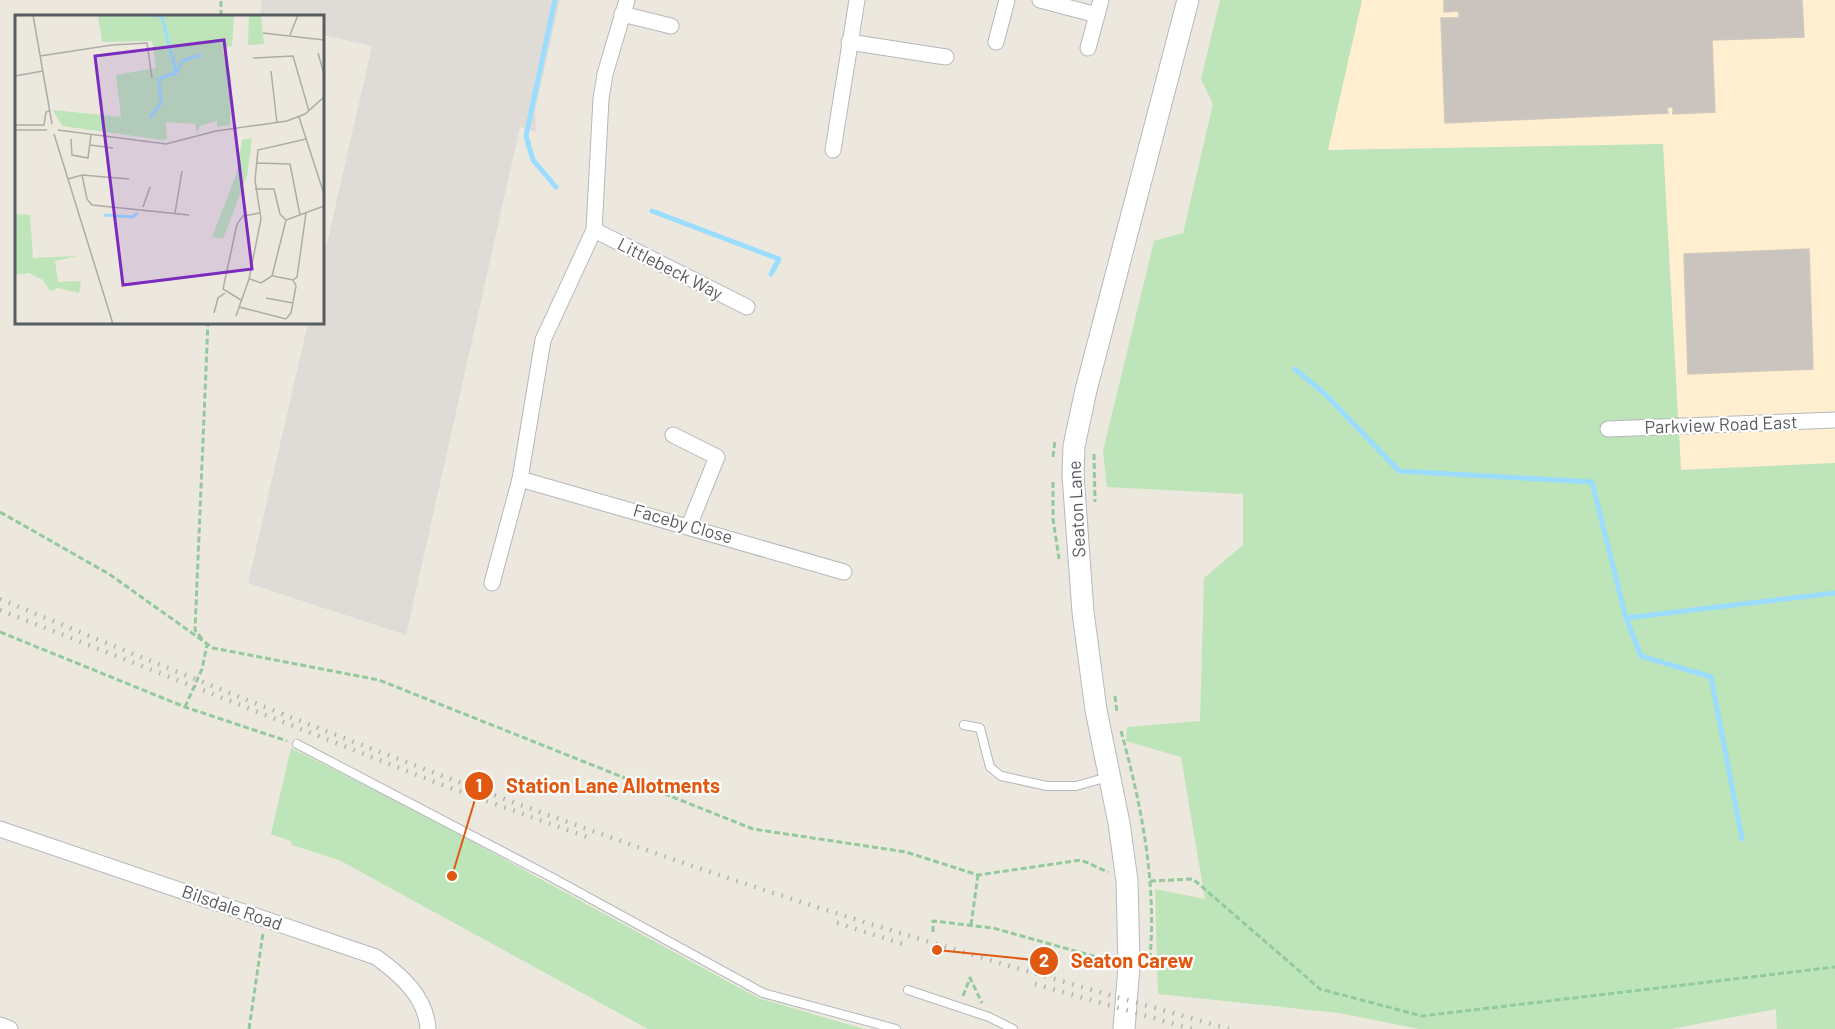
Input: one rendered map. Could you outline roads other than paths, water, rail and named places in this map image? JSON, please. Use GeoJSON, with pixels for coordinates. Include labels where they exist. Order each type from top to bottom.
{"type":"FeatureCollection","features":[{"type":"Feature","properties":{"kind":"main road","name":"Seaton Lane"},"geometry":{"type":"LineString","coordinates":[[1124,1029],[1129,966],[1127,881],[1110,777],[1096,710],[1083,612],[1073,475],[1074,446],[1086,390],[1188,0]]}},
{"type":"Feature","properties":{"kind":"street"},"geometry":{"type":"LineString","coordinates":[[834,150],[857,0]]}},
{"type":"Feature","properties":{"kind":"street"},"geometry":{"type":"LineString","coordinates":[[996,42],[1007,0]]}},
{"type":"Feature","properties":{"kind":"street"},"geometry":{"type":"LineString","coordinates":[[1040,0],[1099,7],[1088,48]]}},
{"type":"Feature","properties":{"kind":"street"},"geometry":{"type":"LineString","coordinates":[[492,583],[520,479],[543,340],[594,230],[601,99],[625,7],[672,26]]}},
{"type":"Feature","properties":{"kind":"street"},"geometry":{"type":"LineString","coordinates":[[849,42],[946,57]]}},
{"type":"Feature","properties":{"kind":"street","name":"Littlebeck Way"},"geometry":{"type":"LineString","coordinates":[[594,230],[747,307]]}},
{"type":"Feature","properties":{"kind":"street","name":"Parkview Road East"},"geometry":{"type":"LineString","coordinates":[[1608,429],[1835,420]]}},
{"type":"Feature","properties":{"kind":"street"},"geometry":{"type":"LineString","coordinates":[[673,435],[717,457],[688,526]]}},
{"type":"Feature","properties":{"kind":"street","name":"Faceby Close"},"geometry":{"type":"LineString","coordinates":[[520,479],[844,572]]}},
{"type":"Feature","properties":{"kind":"street","name":"Bilsdale Road"},"geometry":{"type":"LineString","coordinates":[[0,829],[376,957],[403,976],[427,1013],[428,1029]]}},
{"type":"Feature","properties":{"kind":"street"},"geometry":{"type":"LineString","coordinates":[[0,1025],[10,1029]]}},
{"type":"Feature","properties":{"kind":"lane"},"geometry":{"type":"LineString","coordinates":[[964,725],[980,728],[990,767],[1001,776],[1047,786],[1076,786],[1110,777]]}},
{"type":"Feature","properties":{"kind":"lane"},"geometry":{"type":"LineString","coordinates":[[297,744],[553,878],[762,993],[896,1029]]}},
{"type":"Feature","properties":{"kind":"lane"},"geometry":{"type":"LineString","coordinates":[[908,990],[989,1017],[1013,1029]]}},
{"type":"Feature","properties":{"kind":"waterway"},"geometry":{"type":"LineString","coordinates":[[555,0],[526,136],[533,160],[556,187]]}},
{"type":"Feature","properties":{"kind":"waterway"},"geometry":{"type":"LineString","coordinates":[[652,211],[779,259],[771,274]]}},
{"type":"Feature","properties":{"kind":"waterway"},"geometry":{"type":"LineString","coordinates":[[1295,369],[1324,393],[1399,471],[1592,482],[1626,618]]}},
{"type":"Feature","properties":{"kind":"waterway"},"geometry":{"type":"LineString","coordinates":[[1742,839],[1711,677],[1641,656],[1626,618],[1835,593]]}},
{"type":"Feature","properties":{"kind":"railway"},"geometry":{"type":"LineString","coordinates":[[0,599],[370,748],[652,852],[806,904],[926,941],[1229,1029]]}},
{"type":"Feature","properties":{"kind":"railway"},"geometry":{"type":"LineString","coordinates":[[0,610],[445,786],[590,838]]}},
{"type":"Feature","properties":{"kind":"railway"},"geometry":{"type":"LineString","coordinates":[[837,923],[903,944]]}},
{"type":"Feature","properties":{"kind":"railway"},"geometry":{"type":"LineString","coordinates":[[1035,984],[1192,1029]]}},
{"type":"Feature","properties":{"kind":"place","name":"Station Lane Allotments"},"geometry":{"type":"Point","coordinates":[452,876]}},
{"type":"Feature","properties":{"kind":"place","name":"Seaton Carew"},"geometry":{"type":"Point","coordinates":[937,950]}}]}
